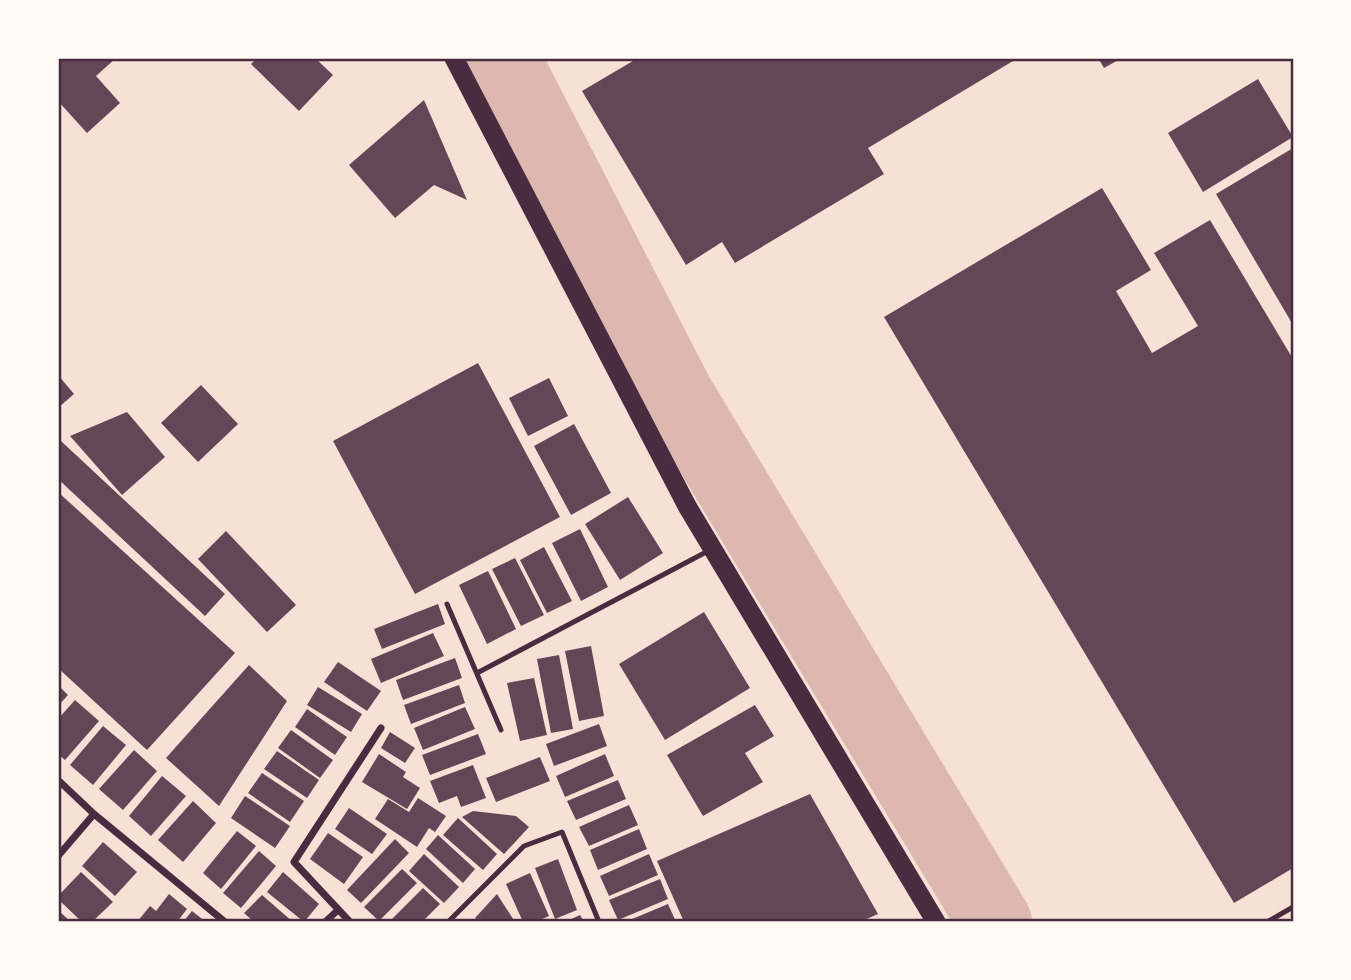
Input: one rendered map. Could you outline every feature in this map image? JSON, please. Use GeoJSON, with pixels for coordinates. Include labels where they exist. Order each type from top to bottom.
{"type":"FeatureCollection","features":[{"type":"Feature","properties":{"kind":"highway"},"geometry":{"type":"LineString","coordinates":[[454,58],[687,506],[936,922]]}},
{"type":"Feature","properties":{"kind":"street"},"geometry":{"type":"LineString","coordinates":[[350,922],[294,862],[381,728]]}},
{"type":"Feature","properties":{"kind":"street"},"geometry":{"type":"LineString","coordinates":[[58,780],[94,814],[225,922]]}},
{"type":"Feature","properties":{"kind":"street"},"geometry":{"type":"LineString","coordinates":[[58,856],[94,814]]}},
{"type":"Feature","properties":{"kind":"street"},"geometry":{"type":"LineString","coordinates":[[325,922],[337,911]]}},
{"type":"Feature","properties":{"kind":"lane"},"geometry":{"type":"LineString","coordinates":[[477,673],[713,548]]}},
{"type":"Feature","properties":{"kind":"lane"},"geometry":{"type":"LineString","coordinates":[[447,604],[501,730]]}},
{"type":"Feature","properties":{"kind":"lane"},"geometry":{"type":"LineString","coordinates":[[448,922],[524,846],[562,832],[598,922]]}},
{"type":"Feature","properties":{"kind":"lane"},"geometry":{"type":"LineString","coordinates":[[1267,922],[1293,907]]}},
{"type":"Feature","properties":{"kind":"building"},"geometry":{"type":"Polygon","coordinates":[[[58,58],[116,58],[96,76],[120,103],[87,133],[58,101],[58,58]]]}},
{"type":"Feature","properties":{"kind":"building"},"geometry":{"type":"Polygon","coordinates":[[[257,58],[315,58],[333,75],[299,111],[251,64],[257,58]]]}},
{"type":"Feature","properties":{"kind":"building"},"geometry":{"type":"Polygon","coordinates":[[[638,58],[1018,58],[868,148],[884,174],[735,263],[722,242],[686,265],[582,91],[638,58]]]}},
{"type":"Feature","properties":{"kind":"building"},"geometry":{"type":"Polygon","coordinates":[[[1098,58],[1122,58],[1104,68],[1098,58]]]}},
{"type":"Feature","properties":{"kind":"building"},"geometry":{"type":"Polygon","coordinates":[[[1258,79],[1293,137],[1203,192],[1168,133],[1258,79]]]}},
{"type":"Feature","properties":{"kind":"building"},"geometry":{"type":"Polygon","coordinates":[[[424,100],[467,200],[434,185],[395,218],[349,165],[424,100]]]}},
{"type":"Feature","properties":{"kind":"building"},"geometry":{"type":"Polygon","coordinates":[[[1293,148],[1293,325],[1216,194],[1293,148]]]}},
{"type":"Feature","properties":{"kind":"building"},"geometry":{"type":"Polygon","coordinates":[[[1102,188],[1151,270],[1116,291],[1152,353],[1198,326],[1154,253],[1210,220],[1293,359],[1293,868],[1234,903],[884,317],[1102,188]]]}},
{"type":"Feature","properties":{"kind":"building"},"geometry":{"type":"Polygon","coordinates":[[[478,363],[560,517],[415,594],[333,441],[478,363]]]}},
{"type":"Feature","properties":{"kind":"building"},"geometry":{"type":"Polygon","coordinates":[[[58,375],[74,394],[58,408],[58,375]]]}},
{"type":"Feature","properties":{"kind":"building"},"geometry":{"type":"Polygon","coordinates":[[[549,378],[568,416],[528,436],[509,398],[549,378]]]}},
{"type":"Feature","properties":{"kind":"building"},"geometry":{"type":"Polygon","coordinates":[[[201,385],[238,424],[198,462],[161,423],[201,385]]]}},
{"type":"Feature","properties":{"kind":"building"},"geometry":{"type":"Polygon","coordinates":[[[127,412],[165,457],[122,495],[70,436],[127,412]]]}},
{"type":"Feature","properties":{"kind":"building"},"geometry":{"type":"Polygon","coordinates":[[[574,424],[611,493],[571,515],[534,446],[574,424]]]}},
{"type":"Feature","properties":{"kind":"building"},"geometry":{"type":"Polygon","coordinates":[[[61,441],[225,594],[205,616],[58,479],[58,444],[61,441]]]}},
{"type":"Feature","properties":{"kind":"building"},"geometry":{"type":"Polygon","coordinates":[[[58,492],[235,653],[147,750],[58,668],[58,492]]]}},
{"type":"Feature","properties":{"kind":"building"},"geometry":{"type":"Polygon","coordinates":[[[628,497],[663,553],[620,580],[585,524],[628,497]]]}},
{"type":"Feature","properties":{"kind":"building"},"geometry":{"type":"Polygon","coordinates":[[[580,529],[608,587],[581,601],[552,543],[580,529]]]}},
{"type":"Feature","properties":{"kind":"building"},"geometry":{"type":"Polygon","coordinates":[[[226,531],[296,605],[267,632],[198,559],[226,531]]]}},
{"type":"Feature","properties":{"kind":"building"},"geometry":{"type":"Polygon","coordinates":[[[544,547],[572,601],[547,613],[520,560],[544,547]]]}},
{"type":"Feature","properties":{"kind":"building"},"geometry":{"type":"Polygon","coordinates":[[[515,558],[544,615],[521,626],[492,569],[515,558]]]}},
{"type":"Feature","properties":{"kind":"building"},"geometry":{"type":"Polygon","coordinates":[[[488,571],[516,629],[487,644],[459,585],[488,571]]]}},
{"type":"Feature","properties":{"kind":"building"},"geometry":{"type":"Polygon","coordinates":[[[438,604],[445,624],[382,649],[374,629],[438,604]]]}},
{"type":"Feature","properties":{"kind":"building"},"geometry":{"type":"Polygon","coordinates":[[[704,612],[750,688],[665,740],[619,664],[704,612]]]}},
{"type":"Feature","properties":{"kind":"building"},"geometry":{"type":"Polygon","coordinates":[[[433,633],[444,656],[381,683],[371,659],[433,633]]]}},
{"type":"Feature","properties":{"kind":"building"},"geometry":{"type":"Polygon","coordinates":[[[591,646],[604,716],[579,721],[565,651],[591,646]]]}},
{"type":"Feature","properties":{"kind":"building"},"geometry":{"type":"Polygon","coordinates":[[[559,655],[573,729],[551,733],[537,659],[559,655]]]}},
{"type":"Feature","properties":{"kind":"building"},"geometry":{"type":"Polygon","coordinates":[[[455,658],[462,678],[403,700],[396,680],[455,658]]]}},
{"type":"Feature","properties":{"kind":"building"},"geometry":{"type":"Polygon","coordinates":[[[338,662],[381,691],[367,711],[324,682],[338,662]]]}},
{"type":"Feature","properties":{"kind":"building"},"geometry":{"type":"Polygon","coordinates":[[[249,665],[287,701],[219,806],[166,758],[249,665]]]}},
{"type":"Feature","properties":{"kind":"building"},"geometry":{"type":"Polygon","coordinates":[[[534,678],[547,735],[520,741],[507,683],[534,678]]]}},
{"type":"Feature","properties":{"kind":"building"},"geometry":{"type":"Polygon","coordinates":[[[58,685],[68,695],[58,706],[58,685]]]}},
{"type":"Feature","properties":{"kind":"building"},"geometry":{"type":"Polygon","coordinates":[[[459,685],[465,703],[411,724],[404,705],[459,685]]]}},
{"type":"Feature","properties":{"kind":"building"},"geometry":{"type":"Polygon","coordinates":[[[318,687],[362,714],[351,732],[307,705],[318,687]]]}},
{"type":"Feature","properties":{"kind":"building"},"geometry":{"type":"Polygon","coordinates":[[[75,700],[99,721],[65,760],[58,754],[58,739],[61,735],[58,732],[58,719],[75,700]]]}},
{"type":"Feature","properties":{"kind":"building"},"geometry":{"type":"Polygon","coordinates":[[[755,705],[774,736],[745,753],[763,782],[703,816],[667,755],[755,705]]]}},
{"type":"Feature","properties":{"kind":"building"},"geometry":{"type":"Polygon","coordinates":[[[465,707],[475,729],[423,750],[414,728],[465,707]]]}},
{"type":"Feature","properties":{"kind":"building"},"geometry":{"type":"Polygon","coordinates":[[[307,709],[347,737],[335,755],[295,727],[307,709]]]}},
{"type":"Feature","properties":{"kind":"building"},"geometry":{"type":"Polygon","coordinates":[[[599,724],[607,746],[554,766],[546,744],[599,724]]]}},
{"type":"Feature","properties":{"kind":"building"},"geometry":{"type":"Polygon","coordinates":[[[103,726],[126,745],[93,785],[70,765],[103,726]]]}},
{"type":"Feature","properties":{"kind":"building"},"geometry":{"type":"Polygon","coordinates":[[[291,730],[333,760],[320,778],[278,748],[291,730]]]}},
{"type":"Feature","properties":{"kind":"building"},"geometry":{"type":"Polygon","coordinates":[[[390,732],[415,748],[405,763],[381,748],[390,732]]]}},
{"type":"Feature","properties":{"kind":"building"},"geometry":{"type":"Polygon","coordinates":[[[478,734],[486,754],[430,775],[422,755],[478,734]]]}},
{"type":"Feature","properties":{"kind":"building"},"geometry":{"type":"Polygon","coordinates":[[[134,750],[157,771],[123,810],[99,789],[134,750]]]}},
{"type":"Feature","properties":{"kind":"building"},"geometry":{"type":"Polygon","coordinates":[[[277,751],[319,780],[307,798],[264,769],[277,751]]]}},
{"type":"Feature","properties":{"kind":"building"},"geometry":{"type":"Polygon","coordinates":[[[379,754],[406,772],[403,777],[420,788],[407,809],[362,782],[379,754]]]}},
{"type":"Feature","properties":{"kind":"building"},"geometry":{"type":"Polygon","coordinates":[[[605,754],[614,776],[565,797],[556,776],[605,754]]]}},
{"type":"Feature","properties":{"kind":"building"},"geometry":{"type":"Polygon","coordinates":[[[540,757],[550,781],[496,802],[486,778],[540,757]]]}},
{"type":"Feature","properties":{"kind":"building"},"geometry":{"type":"Polygon","coordinates":[[[473,765],[486,798],[461,807],[457,796],[439,803],[430,781],[473,765]]]}},
{"type":"Feature","properties":{"kind":"building"},"geometry":{"type":"Polygon","coordinates":[[[262,773],[304,801],[290,822],[248,793],[262,773]]]}},
{"type":"Feature","properties":{"kind":"building"},"geometry":{"type":"Polygon","coordinates":[[[162,776],[186,796],[151,836],[129,816],[162,776]]]}},
{"type":"Feature","properties":{"kind":"building"},"geometry":{"type":"Polygon","coordinates":[[[618,780],[626,799],[576,820],[567,801],[618,780]]]}},
{"type":"Feature","properties":{"kind":"building"},"geometry":{"type":"Polygon","coordinates":[[[810,794],[878,914],[860,922],[684,922],[657,861],[810,794]]]}},
{"type":"Feature","properties":{"kind":"building"},"geometry":{"type":"Polygon","coordinates":[[[245,796],[290,826],[275,848],[231,818],[245,796]]]}},
{"type":"Feature","properties":{"kind":"building"},"geometry":{"type":"Polygon","coordinates":[[[418,798],[446,816],[435,832],[429,828],[417,847],[375,819],[388,799],[409,812],[418,798]]]}},
{"type":"Feature","properties":{"kind":"building"},"geometry":{"type":"Polygon","coordinates":[[[193,801],[216,823],[183,862],[158,840],[193,801]]]}},
{"type":"Feature","properties":{"kind":"building"},"geometry":{"type":"Polygon","coordinates":[[[629,805],[638,825],[589,846],[579,827],[629,805]]]}},
{"type":"Feature","properties":{"kind":"building"},"geometry":{"type":"Polygon","coordinates":[[[349,808],[387,834],[372,854],[335,829],[349,808]]]}},
{"type":"Feature","properties":{"kind":"building"},"geometry":{"type":"Polygon","coordinates":[[[473,811],[516,816],[529,827],[504,854],[462,817],[473,811]]]}},
{"type":"Feature","properties":{"kind":"building"},"geometry":{"type":"Polygon","coordinates":[[[458,818],[497,854],[483,870],[443,835],[458,818]]]}},
{"type":"Feature","properties":{"kind":"building"},"geometry":{"type":"Polygon","coordinates":[[[639,829],[647,849],[598,870],[590,850],[639,829]]]}},
{"type":"Feature","properties":{"kind":"building"},"geometry":{"type":"Polygon","coordinates":[[[237,831],[256,846],[221,889],[203,873],[237,831]]]}},
{"type":"Feature","properties":{"kind":"building"},"geometry":{"type":"Polygon","coordinates":[[[328,833],[363,857],[344,884],[310,859],[328,833]]]}},
{"type":"Feature","properties":{"kind":"building"},"geometry":{"type":"Polygon","coordinates":[[[438,835],[475,869],[463,883],[426,849],[438,835]]]}},
{"type":"Feature","properties":{"kind":"building"},"geometry":{"type":"Polygon","coordinates":[[[395,839],[409,853],[361,903],[347,890],[395,839]]]}},
{"type":"Feature","properties":{"kind":"building"},"geometry":{"type":"Polygon","coordinates":[[[103,842],[137,872],[115,896],[82,866],[103,842]]]}},
{"type":"Feature","properties":{"kind":"building"},"geometry":{"type":"Polygon","coordinates":[[[259,851],[276,866],[241,908],[223,893],[259,851]]]}},
{"type":"Feature","properties":{"kind":"building"},"geometry":{"type":"Polygon","coordinates":[[[424,854],[459,887],[444,903],[409,871],[424,854]]]}},
{"type":"Feature","properties":{"kind":"building"},"geometry":{"type":"Polygon","coordinates":[[[649,854],[658,875],[609,896],[600,876],[649,854]]]}},
{"type":"Feature","properties":{"kind":"building"},"geometry":{"type":"Polygon","coordinates":[[[558,859],[577,910],[555,919],[535,868],[558,859]]]}},
{"type":"Feature","properties":{"kind":"building"},"geometry":{"type":"Polygon","coordinates":[[[402,869],[417,883],[379,921],[364,907],[402,869]]]}},
{"type":"Feature","properties":{"kind":"building"},"geometry":{"type":"Polygon","coordinates":[[[81,872],[113,902],[92,922],[82,922],[58,899],[81,872]]]}},
{"type":"Feature","properties":{"kind":"building"},"geometry":{"type":"Polygon","coordinates":[[[283,872],[319,904],[304,922],[267,892],[283,872]]]}},
{"type":"Feature","properties":{"kind":"building"},"geometry":{"type":"Polygon","coordinates":[[[530,873],[549,916],[535,922],[523,922],[506,884],[530,873]]]}},
{"type":"Feature","properties":{"kind":"building"},"geometry":{"type":"Polygon","coordinates":[[[660,879],[668,899],[618,920],[609,900],[660,879]]]}},
{"type":"Feature","properties":{"kind":"building"},"geometry":{"type":"Polygon","coordinates":[[[423,888],[440,904],[422,922],[389,922],[423,888]]]}},
{"type":"Feature","properties":{"kind":"building"},"geometry":{"type":"Polygon","coordinates":[[[169,894],[187,909],[177,922],[137,922],[150,906],[156,911],[169,894]]]}},
{"type":"Feature","properties":{"kind":"building"},"geometry":{"type":"Polygon","coordinates":[[[497,894],[515,922],[480,922],[475,918],[497,894]]]}},
{"type":"Feature","properties":{"kind":"building"},"geometry":{"type":"Polygon","coordinates":[[[262,895],[293,922],[254,922],[244,913],[262,895]]]}},
{"type":"Feature","properties":{"kind":"building"},"geometry":{"type":"Polygon","coordinates":[[[668,904],[676,922],[625,922],[668,904]]]}},
{"type":"Feature","properties":{"kind":"building"},"geometry":{"type":"Polygon","coordinates":[[[58,910],[71,922],[58,922],[58,910]]]}},
{"type":"Feature","properties":{"kind":"building"},"geometry":{"type":"Polygon","coordinates":[[[192,911],[206,922],[183,922],[192,911]]]}},
{"type":"Feature","properties":{"kind":"building"},"geometry":{"type":"Polygon","coordinates":[[[580,915],[584,922],[565,922],[580,915]]]}},
{"type":"Feature","properties":{"kind":"waterway"},"geometry":{"type":"LineString","coordinates":[[503,58],[677,395],[995,922]]}}]}
